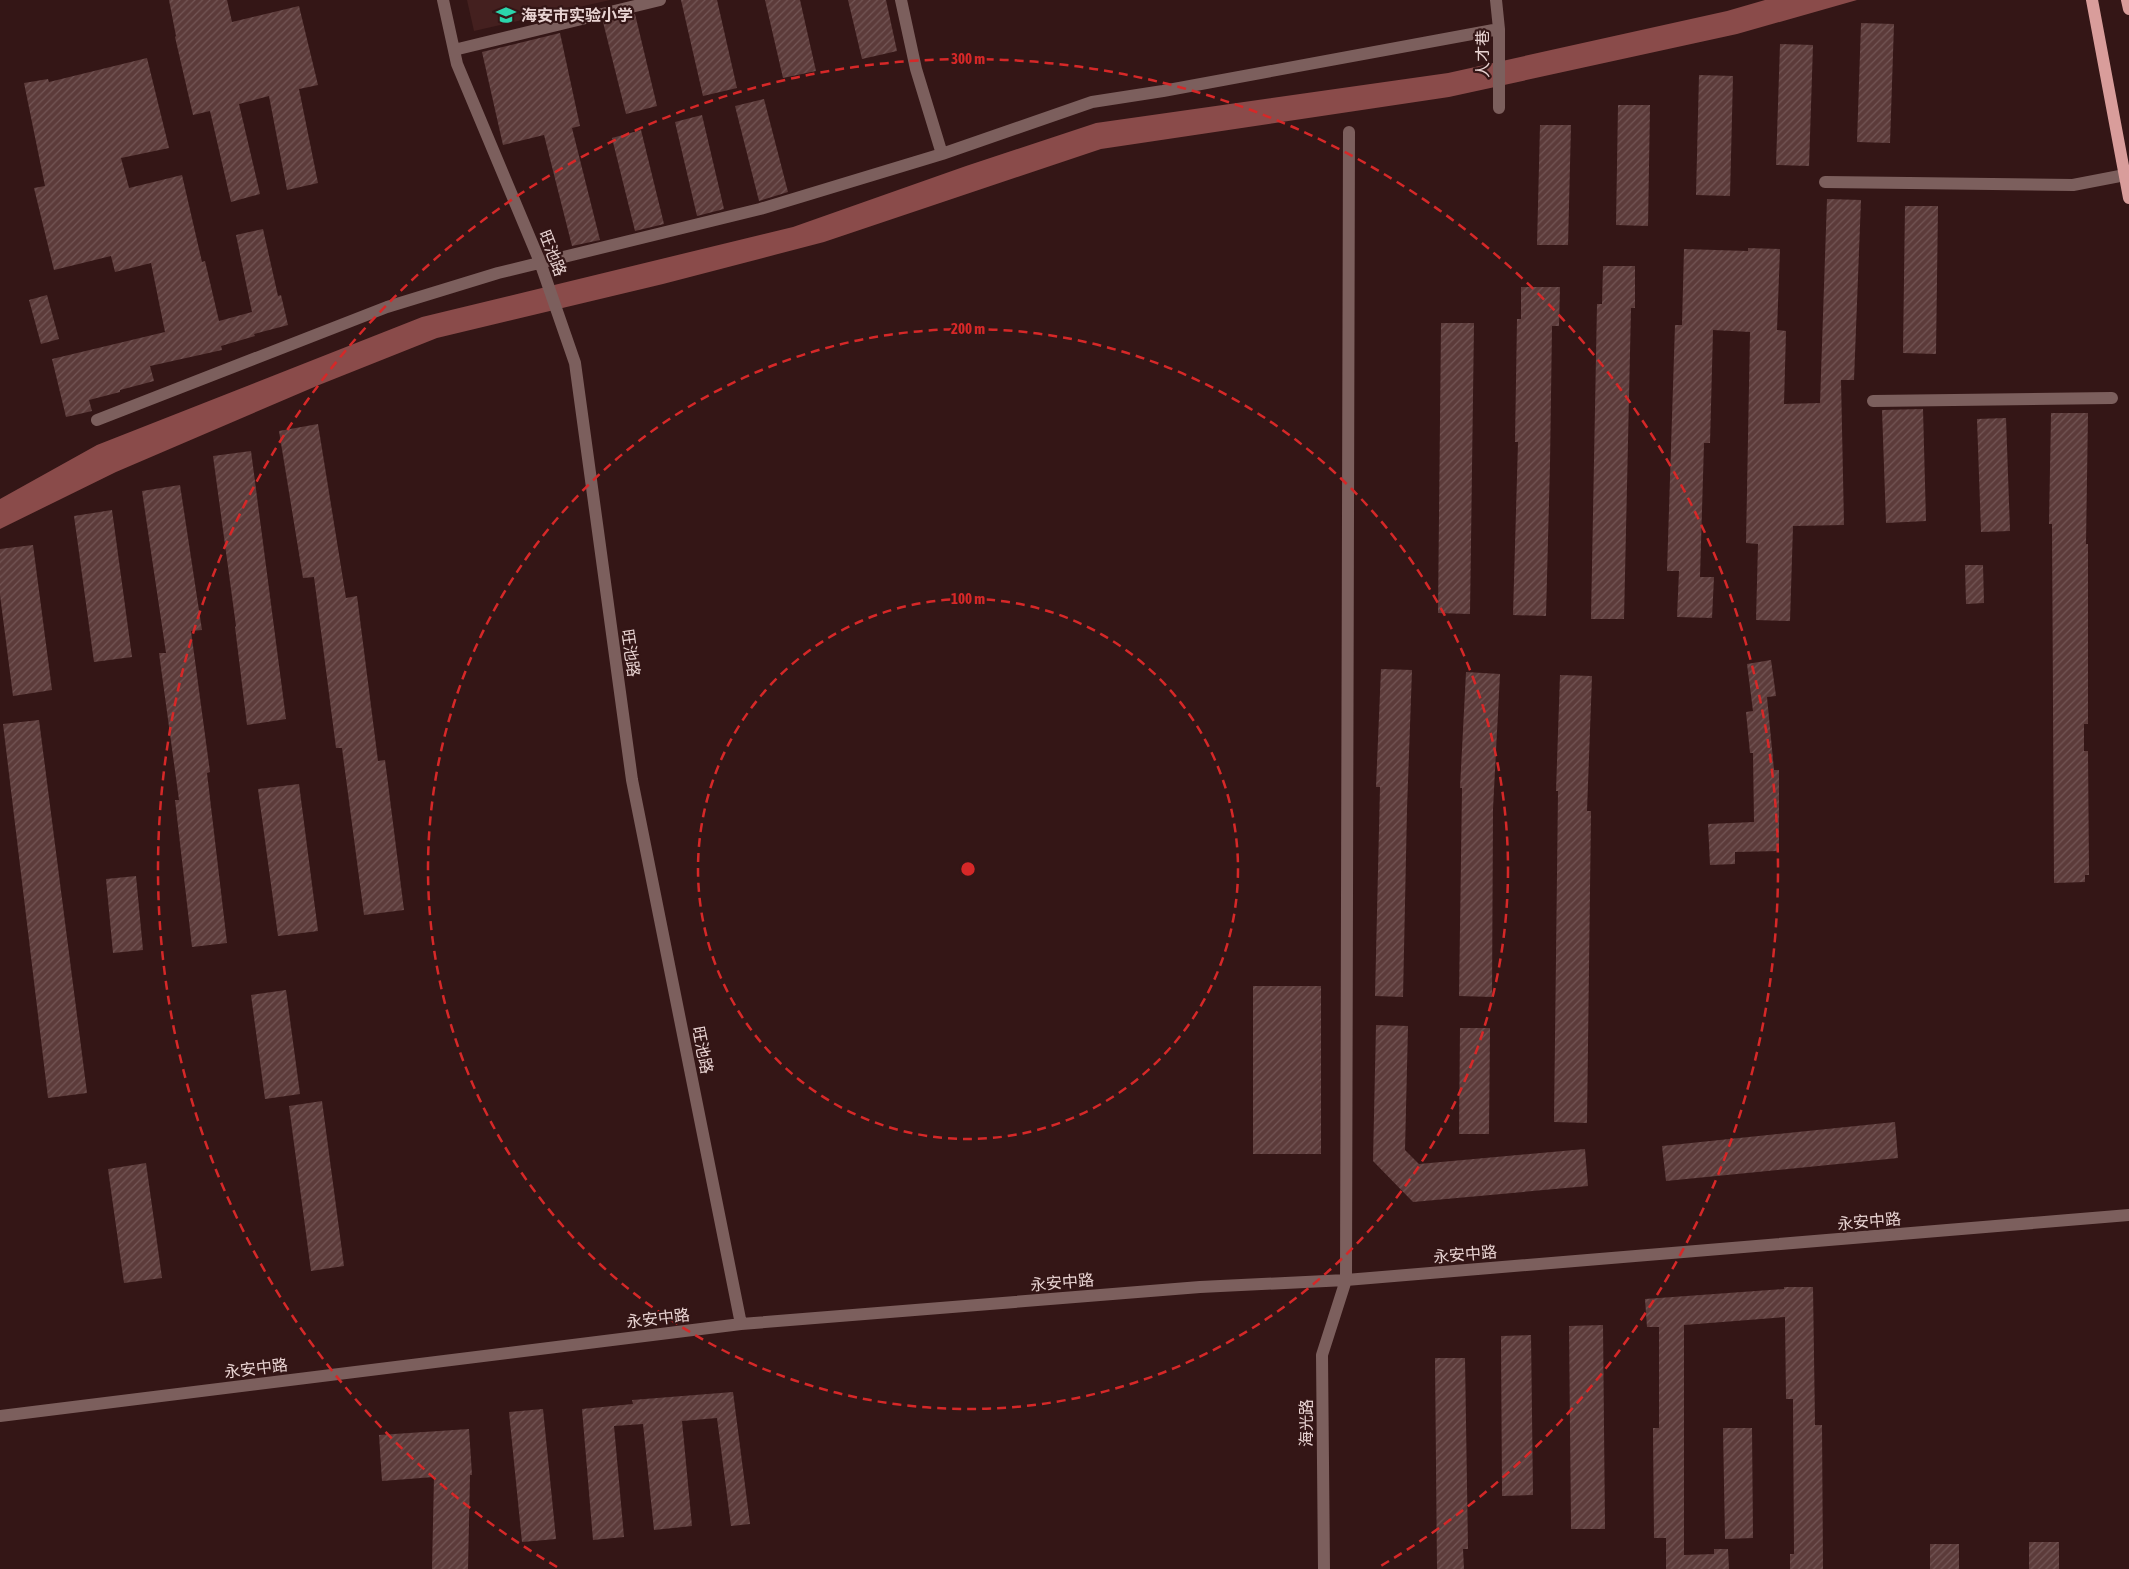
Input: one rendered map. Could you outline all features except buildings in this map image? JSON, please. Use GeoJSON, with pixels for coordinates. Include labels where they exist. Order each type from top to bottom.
{"type":"FeatureCollection","features":[{"type":"Feature","properties":{"kind":"main road"},"geometry":{"type":"LineString","coordinates":[[2092,0],[2129,198]]}},
{"type":"Feature","properties":{"kind":"main road"},"geometry":{"type":"LineString","coordinates":[[2127,0],[2129,9]]}},
{"type":"Feature","properties":{"kind":"street","name":"旺池路"},"geometry":{"type":"LineString","coordinates":[[443,0],[457,64],[540,262],[575,363],[632,780],[741,1324]]}},
{"type":"Feature","properties":{"kind":"street"},"geometry":{"type":"LineString","coordinates":[[454,50],[660,0]]}},
{"type":"Feature","properties":{"kind":"street"},"geometry":{"type":"LineString","coordinates":[[900,0],[916,69],[942,154]]}},
{"type":"Feature","properties":{"kind":"street","name":"人才巷"},"geometry":{"type":"LineString","coordinates":[[1496,0],[1499,35],[1498,104]]}},
{"type":"Feature","properties":{"kind":"street"},"geometry":{"type":"LineString","coordinates":[[97,420],[387,307],[498,273],[760,209],[942,154],[1092,102],[1499,35]]}},
{"type":"Feature","properties":{"kind":"street","name":"海光路"},"geometry":{"type":"LineString","coordinates":[[1324,1569],[1322,1355],[1346,1280],[1349,132]]}},
{"type":"Feature","properties":{"kind":"street"},"geometry":{"type":"LineString","coordinates":[[1825,182],[2073,185],[2126,175]]}},
{"type":"Feature","properties":{"kind":"street"},"geometry":{"type":"LineString","coordinates":[[1873,401],[2112,398]]}},
{"type":"Feature","properties":{"kind":"street","name":"永安中路"},"geometry":{"type":"LineString","coordinates":[[0,1416],[741,1324],[1200,1287],[1346,1280],[2129,1214]]}},
{"type":"Feature","properties":{"kind":"shaded area","name":"海安市实验小学"},"geometry":{"type":"Polygon","coordinates":[[[467,0],[610,0],[474,31],[467,0]]]}},
{"type":"Feature","properties":{"kind":"shaded area"},"geometry":{"type":"Polygon","coordinates":[[[1765,0],[1857,0],[1737,34],[1449,97],[1101,149],[824,242],[663,284],[437,338],[319,385],[116,472],[0,529],[0,499],[97,445],[422,317],[793,227],[966,166],[1096,123],[1448,73],[1727,11],[1765,0]]]}},
{"type":"Feature","properties":{"kind":"place","name":"海安市实验小学"},"geometry":{"type":"Point","coordinates":[506,15]}}]}
